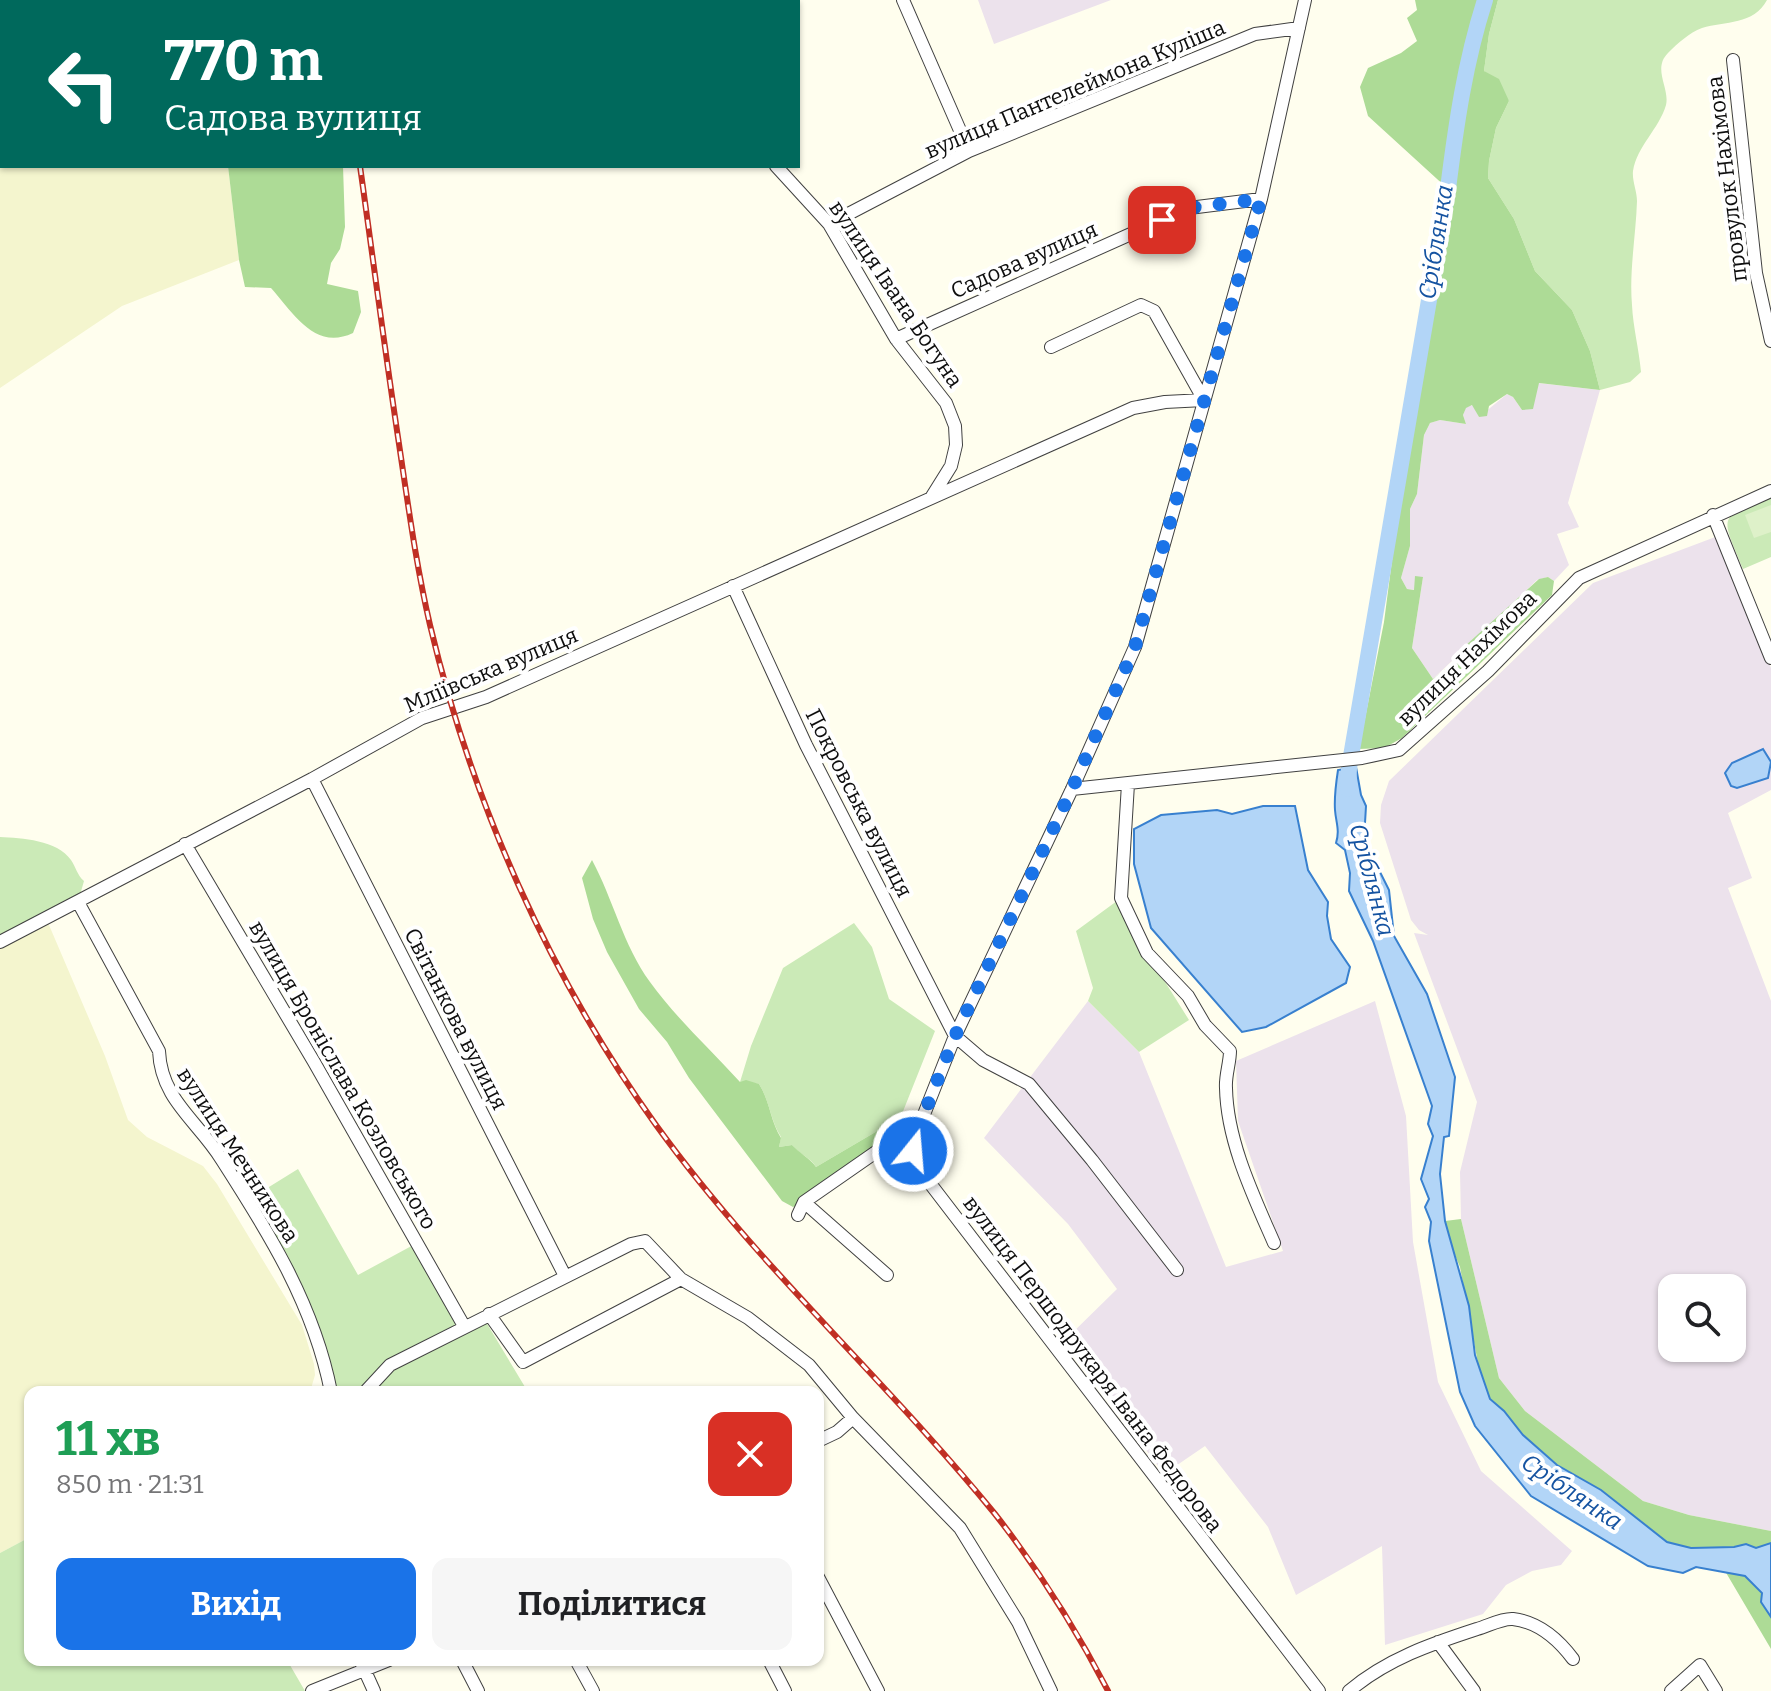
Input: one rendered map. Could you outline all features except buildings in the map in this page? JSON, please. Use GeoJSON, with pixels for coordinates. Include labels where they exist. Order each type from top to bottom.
{"type":"FeatureCollection","features":[{"type":"Feature","properties":{"kind":"street"},"geometry":{"type":"LineString","coordinates":[[903,0],[969,151]]}},
{"type":"Feature","properties":{"kind":"street","name":"вулиця Першодрукаря Івана Федорова"},"geometry":{"type":"LineString","coordinates":[[1305,0],[1261,199],[1135,647],[1072,789],[955,1036],[917,1132],[913,1151],[919,1169],[1319,1691]]}},
{"type":"Feature","properties":{"kind":"street","name":"вулиця Пантелеймона Куліша"},"geometry":{"type":"LineString","coordinates":[[829,224],[969,151],[1255,34],[1299,28]]}},
{"type":"Feature","properties":{"kind":"street","name":"провулок Нахімова"},"geometry":{"type":"LineString","coordinates":[[1733,60],[1756,273],[1771,341]]}},
{"type":"Feature","properties":{"kind":"street","name":"вулиця Івана Богуна"},"geometry":{"type":"LineString","coordinates":[[778,168],[829,224],[896,339],[946,403],[955,426],[956,445],[951,466],[931,498]]}},
{"type":"Feature","properties":{"kind":"street","name":"Садова вулиця"},"geometry":{"type":"LineString","coordinates":[[896,339],[1189,208],[1261,199]]}},
{"type":"Feature","properties":{"kind":"street"},"geometry":{"type":"LineString","coordinates":[[931,498],[1133,408],[1204,400],[1154,311],[1141,305],[1051,347]]}},
{"type":"Feature","properties":{"kind":"street","name":"вулиця Нахімова"},"geometry":{"type":"LineString","coordinates":[[1072,789],[1362,758],[1399,750],[1488,671],[1579,578],[1771,491]]}},
{"type":"Feature","properties":{"kind":"street","name":"Мліївська вулиця"},"geometry":{"type":"LineString","coordinates":[[0,942],[422,718],[486,697],[931,498]]}},
{"type":"Feature","properties":{"kind":"street"},"geometry":{"type":"LineString","coordinates":[[1713,515],[1771,658]]}},
{"type":"Feature","properties":{"kind":"street","name":"Покровська вулиця"},"geometry":{"type":"LineString","coordinates":[[733,586],[806,745],[955,1036]]}},
{"type":"Feature","properties":{"kind":"street","name":"Світанкова вулиця"},"geometry":{"type":"LineString","coordinates":[[312,779],[565,1276]]}},
{"type":"Feature","properties":{"kind":"street"},"geometry":{"type":"LineString","coordinates":[[1128,784],[1121,898],[1147,953],[1188,996],[1205,1025],[1230,1051],[1225,1085],[1232,1125],[1252,1191],[1274,1243]]}},
{"type":"Feature","properties":{"kind":"street","name":"вулиця Броніслава Козловського"},"geometry":{"type":"LineString","coordinates":[[185,844],[464,1326]]}},
{"type":"Feature","properties":{"kind":"street","name":"вулиця Мечникова"},"geometry":{"type":"LineString","coordinates":[[78,902],[159,1051],[160,1070],[177,1106],[220,1156],[264,1227],[307,1308],[330,1386]]}},
{"type":"Feature","properties":{"kind":"street"},"geometry":{"type":"LineString","coordinates":[[955,1036],[983,1060],[1029,1084],[1177,1270]]}},
{"type":"Feature","properties":{"kind":"street"},"geometry":{"type":"LineString","coordinates":[[798,1215],[804,1202],[886,1145],[917,1132]]}},
{"type":"Feature","properties":{"kind":"street"},"geometry":{"type":"LineString","coordinates":[[804,1202],[887,1275]]}},
{"type":"Feature","properties":{"kind":"street"},"geometry":{"type":"LineString","coordinates":[[371,1386],[390,1365],[565,1276],[631,1244],[645,1241],[681,1279],[748,1318],[809,1365],[853,1418],[960,1528],[1018,1622],[1051,1691]]}},
{"type":"Feature","properties":{"kind":"street"},"geometry":{"type":"LineString","coordinates":[[489,1314],[523,1362],[681,1279]]}},
{"type":"Feature","properties":{"kind":"street"},"geometry":{"type":"LineString","coordinates":[[824,1438],[853,1418]]}},
{"type":"Feature","properties":{"kind":"street"},"geometry":{"type":"LineString","coordinates":[[824,1588],[878,1691]]}},
{"type":"Feature","properties":{"kind":"street"},"geometry":{"type":"LineString","coordinates":[[1349,1691],[1404,1655],[1509,1619],[1529,1623],[1548,1632],[1573,1659]]}},
{"type":"Feature","properties":{"kind":"street"},"geometry":{"type":"LineString","coordinates":[[1438,1642],[1474,1691]]}},
{"type":"Feature","properties":{"kind":"street"},"geometry":{"type":"LineString","coordinates":[[1671,1691],[1700,1665],[1716,1691]]}},
{"type":"Feature","properties":{"kind":"street"},"geometry":{"type":"LineString","coordinates":[[312,1691],[362,1666],[374,1691]]}},
{"type":"Feature","properties":{"kind":"street"},"geometry":{"type":"LineString","coordinates":[[465,1666],[478,1691]]}},
{"type":"Feature","properties":{"kind":"street"},"geometry":{"type":"LineString","coordinates":[[579,1666],[593,1691]]}},
{"type":"Feature","properties":{"kind":"street"},"geometry":{"type":"LineString","coordinates":[[772,1666],[785,1691]]}},
{"type":"Feature","properties":{"kind":"shaded area"},"geometry":{"type":"Polygon","coordinates":[[[978,0],[1111,0],[994,44],[978,0]]]}},
{"type":"Feature","properties":{"kind":"shaded area"},"geometry":{"type":"Polygon","coordinates":[[[1538,383],[1600,390],[1568,503],[1579,527],[1557,534],[1569,565],[1554,581],[1548,577],[1537,580],[1433,679],[1412,648],[1423,577],[1415,590],[1407,589],[1401,578],[1410,546],[1410,509],[1417,494],[1424,435],[1430,423],[1440,420],[1466,424],[1463,415],[1466,407],[1473,405],[1479,417],[1507,394],[1522,410],[1538,383]]]}},
{"type":"Feature","properties":{"kind":"shaded area"},"geometry":{"type":"Polygon","coordinates":[[[1718,536],[1771,668],[1771,790],[1728,813],[1752,878],[1728,888],[1771,1001],[1771,1531],[1689,1515],[1643,1501],[1525,1411],[1499,1378],[1461,1219],[1460,1172],[1477,1102],[1414,933],[1428,935],[1411,920],[1380,823],[1381,805],[1389,781],[1593,583],[1718,536]]]}},
{"type":"Feature","properties":{"kind":"shaded area"},"geometry":{"type":"Polygon","coordinates":[[[1088,1001],[1139,1052],[1226,1267],[1283,1251],[1238,1121],[1236,1061],[1375,1001],[1406,1116],[1413,1242],[1438,1382],[1481,1471],[1572,1551],[1561,1565],[1532,1571],[1506,1585],[1483,1614],[1385,1645],[1382,1546],[1296,1595],[1268,1527],[1205,1446],[1164,1474],[1064,1341],[1117,1289],[1068,1224],[984,1138],[1088,1001]]]}},
{"type":"Feature","properties":{"kind":"green space"},"geometry":{"type":"Polygon","coordinates":[[[1415,0],[1498,0],[1484,71],[1499,79],[1509,101],[1496,128],[1488,178],[1514,219],[1535,271],[1572,310],[1590,351],[1600,390],[1539,383],[1533,409],[1522,410],[1507,394],[1489,406],[1487,416],[1479,417],[1472,405],[1466,408],[1463,415],[1466,424],[1440,420],[1430,423],[1424,435],[1417,494],[1410,509],[1410,546],[1401,578],[1407,589],[1414,590],[1415,576],[1423,577],[1412,648],[1433,679],[1539,579],[1548,577],[1554,581],[1552,595],[1402,738],[1384,748],[1359,749],[1384,622],[1420,346],[1448,189],[1368,116],[1360,87],[1368,68],[1401,53],[1417,41],[1407,18],[1417,10],[1415,0]]]}},
{"type":"Feature","properties":{"kind":"green space"},"geometry":{"type":"Polygon","coordinates":[[[1498,0],[1767,0],[1747,18],[1702,28],[1693,33],[1663,59],[1661,72],[1666,105],[1633,171],[1637,201],[1631,292],[1641,372],[1630,382],[1600,390],[1590,351],[1572,310],[1535,271],[1514,219],[1488,178],[1496,128],[1509,101],[1484,71],[1498,0]]]}},
{"type":"Feature","properties":{"kind":"green space"},"geometry":{"type":"Polygon","coordinates":[[[0,168],[228,168],[239,260],[122,306],[0,388],[0,168]]]}},
{"type":"Feature","properties":{"kind":"green space"},"geometry":{"type":"Polygon","coordinates":[[[228,168],[343,168],[345,227],[340,249],[331,263],[327,284],[358,291],[361,312],[353,333],[340,337],[316,334],[271,288],[245,287],[228,168]]]}},
{"type":"Feature","properties":{"kind":"green space"},"geometry":{"type":"Polygon","coordinates":[[[1771,496],[1771,557],[1743,569],[1730,538],[1728,520],[1740,509],[1771,496]]]}},
{"type":"Feature","properties":{"kind":"green space"},"geometry":{"type":"Polygon","coordinates":[[[1771,505],[1771,532],[1754,538],[1745,515],[1771,505]]]}},
{"type":"Feature","properties":{"kind":"green space"},"geometry":{"type":"Polygon","coordinates":[[[0,837],[38,841],[57,848],[71,860],[84,881],[78,902],[0,942],[0,837]]]}},
{"type":"Feature","properties":{"kind":"green space"},"geometry":{"type":"Polygon","coordinates":[[[592,860],[625,937],[650,982],[740,1082],[746,1080],[759,1084],[781,1138],[779,1147],[792,1145],[816,1167],[884,1127],[896,1129],[886,1145],[804,1202],[793,1207],[782,1201],[689,1078],[667,1042],[639,1009],[607,952],[593,919],[582,878],[592,860]]]}},
{"type":"Feature","properties":{"kind":"green space"},"geometry":{"type":"Polygon","coordinates":[[[1121,898],[1147,953],[1189,1020],[1139,1052],[1088,1001],[1093,988],[1076,931],[1121,898]]]}},
{"type":"Feature","properties":{"kind":"green space"},"geometry":{"type":"Polygon","coordinates":[[[46,918],[105,1056],[128,1120],[147,1137],[203,1166],[217,1184],[302,1325],[315,1375],[312,1386],[24,1386],[24,1540],[0,1553],[0,942],[46,918]]]}},
{"type":"Feature","properties":{"kind":"green space"},"geometry":{"type":"Polygon","coordinates":[[[854,923],[872,947],[889,999],[935,1031],[896,1129],[884,1127],[816,1167],[792,1145],[779,1147],[781,1137],[759,1084],[740,1082],[751,1046],[783,968],[854,923]]]}},
{"type":"Feature","properties":{"kind":"green space"},"geometry":{"type":"Polygon","coordinates":[[[298,1169],[358,1275],[417,1243],[464,1326],[483,1317],[524,1386],[330,1386],[325,1363],[248,1200],[298,1169]]]}},
{"type":"Feature","properties":{"kind":"green space"},"geometry":{"type":"Polygon","coordinates":[[[1461,1219],[1499,1378],[1525,1411],[1643,1501],[1689,1515],[1771,1531],[1771,1543],[1756,1548],[1741,1545],[1691,1548],[1667,1542],[1601,1490],[1557,1465],[1523,1435],[1490,1399],[1480,1374],[1460,1267],[1445,1221],[1461,1219]]]}},
{"type":"Feature","properties":{"kind":"green space"},"geometry":{"type":"Polygon","coordinates":[[[24,1540],[24,1666],[290,1666],[305,1691],[0,1691],[0,1553],[24,1540]]]}},
{"type":"Feature","properties":{"kind":"green space"},"geometry":{"type":"Polygon","coordinates":[[[1725,1571],[1745,1576],[1763,1593],[1761,1602],[1771,1617],[1771,1649],[1725,1571]]]}},
{"type":"Feature","properties":{"kind":"water"},"geometry":{"type":"Polygon","coordinates":[[[1763,749],[1771,762],[1768,778],[1737,788],[1731,786],[1725,773],[1732,763],[1763,749]]]}},
{"type":"Feature","properties":{"kind":"water"},"geometry":{"type":"Polygon","coordinates":[[[1356,767],[1366,806],[1365,823],[1370,852],[1389,890],[1394,936],[1427,994],[1455,1077],[1449,1136],[1444,1137],[1440,1174],[1445,1221],[1469,1306],[1475,1355],[1490,1399],[1523,1435],[1557,1465],[1601,1490],[1667,1542],[1691,1548],[1746,1544],[1756,1548],[1771,1543],[1771,1617],[1761,1602],[1762,1593],[1745,1576],[1696,1567],[1683,1573],[1648,1566],[1531,1496],[1475,1426],[1460,1392],[1429,1241],[1431,1222],[1425,1207],[1429,1199],[1421,1179],[1433,1136],[1428,1124],[1432,1106],[1373,941],[1349,891],[1350,873],[1345,850],[1336,843],[1338,770],[1356,767]]]}},
{"type":"Feature","properties":{"kind":"water"},"geometry":{"type":"Polygon","coordinates":[[[1263,806],[1295,806],[1308,870],[1328,902],[1331,939],[1350,967],[1346,983],[1266,1027],[1242,1032],[1151,928],[1134,864],[1134,829],[1161,815],[1217,810],[1232,814],[1263,806]]]}},
{"type":"Feature","properties":{"kind":"waterway","name":"Сріблянка"},"geometry":{"type":"LineString","coordinates":[[1348,789],[1349,768],[1462,94],[1485,0]]}},
{"type":"Feature","properties":{"kind":"railway"},"geometry":{"type":"LineString","coordinates":[[360,168],[409,512],[430,625],[468,757],[519,886],[549,948],[581,1009],[656,1125],[736,1226],[995,1514],[1056,1600],[1108,1691]]}},
{"type":"Feature","properties":{"kind":"route"},"geometry":{"type":"LineString","coordinates":[[913,1151],[917,1132],[955,1036],[1072,789],[1135,647],[1261,199],[1189,208],[1162,220]]}}]}
